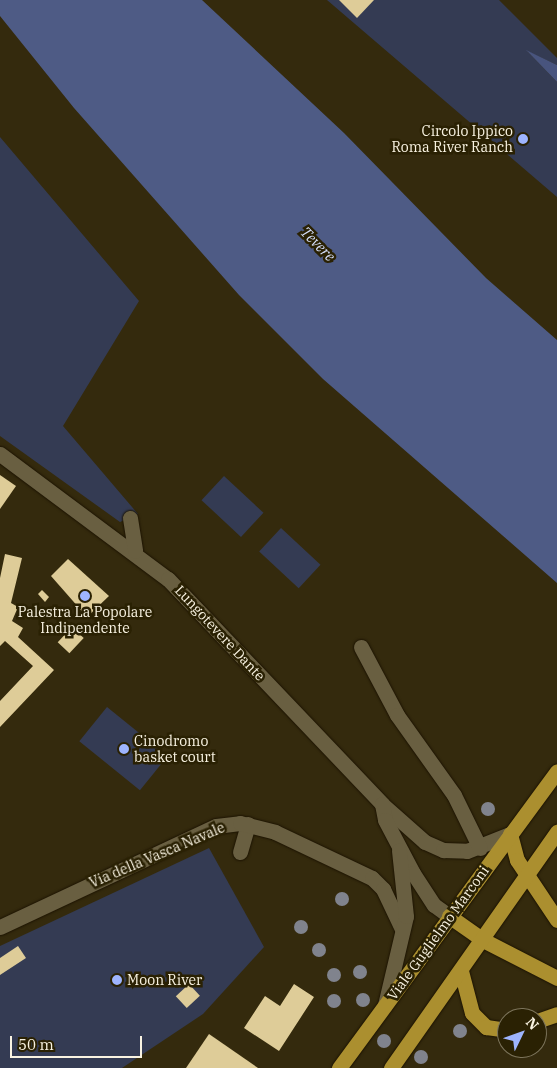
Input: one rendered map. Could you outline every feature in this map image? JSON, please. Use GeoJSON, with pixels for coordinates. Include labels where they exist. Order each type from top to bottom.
{"type":"FeatureCollection","features":[{"type":"Feature","properties":{"kind":"main road","name":"Viale Guglielmo Marconi"},"geometry":{"type":"LineString","coordinates":[[339,1068],[448,916],[557,771]]}},
{"type":"Feature","properties":{"kind":"main road"},"geometry":{"type":"LineString","coordinates":[[391,1068],[483,940],[557,832]]}},
{"type":"Feature","properties":{"kind":"main road"},"geometry":{"type":"LineString","coordinates":[[510,834],[527,876],[557,920]]}},
{"type":"Feature","properties":{"kind":"main road"},"geometry":{"type":"LineString","coordinates":[[448,916],[483,940],[557,978]]}},
{"type":"Feature","properties":{"kind":"main road"},"geometry":{"type":"LineString","coordinates":[[461,971],[472,1014],[486,1027],[497,1029]]}},
{"type":"Feature","properties":{"kind":"street","name":"Lungotevere Dante"},"geometry":{"type":"LineString","coordinates":[[0,454],[135,551],[168,579],[382,804],[399,850]]}},
{"type":"Feature","properties":{"kind":"street"},"geometry":{"type":"LineString","coordinates":[[130,518],[135,551]]}},
{"type":"Feature","properties":{"kind":"street"},"geometry":{"type":"LineString","coordinates":[[361,647],[397,715],[454,795],[480,848]]}},
{"type":"Feature","properties":{"kind":"street"},"geometry":{"type":"LineString","coordinates":[[382,804],[435,848],[458,852],[480,848],[510,834]]}},
{"type":"Feature","properties":{"kind":"street"},"geometry":{"type":"LineString","coordinates":[[240,852],[248,824]]}},
{"type":"Feature","properties":{"kind":"street","name":"Via della Vasca Navale"},"geometry":{"type":"LineString","coordinates":[[0,927],[150,855],[216,826],[248,824],[372,878],[382,889],[402,929]]}},
{"type":"Feature","properties":{"kind":"street"},"geometry":{"type":"LineString","coordinates":[[399,850],[430,900],[448,916]]}},
{"type":"Feature","properties":{"kind":"street"},"geometry":{"type":"LineString","coordinates":[[384,1007],[406,912],[399,850]]}},
{"type":"Feature","properties":{"kind":"shaded area","name":"Circolo Ippico Roma River Ranch"},"geometry":{"type":"Polygon","coordinates":[[[327,0],[499,0],[557,58],[557,65],[527,51],[557,82],[557,197],[327,0]]]}},
{"type":"Feature","properties":{"kind":"shaded area"},"geometry":{"type":"Polygon","coordinates":[[[526,50],[557,65],[557,82],[526,50]]]}},
{"type":"Feature","properties":{"kind":"shaded area"},"geometry":{"type":"Polygon","coordinates":[[[0,137],[139,301],[63,426],[138,514],[120,522],[0,436],[0,137]]]}},
{"type":"Feature","properties":{"kind":"shaded area"},"geometry":{"type":"Polygon","coordinates":[[[224,476],[263,513],[241,537],[201,500],[224,476]]]}},
{"type":"Feature","properties":{"kind":"shaded area"},"geometry":{"type":"Polygon","coordinates":[[[281,528],[320,565],[299,588],[259,551],[281,528]]]}},
{"type":"Feature","properties":{"kind":"shaded area","name":"Cinodromo basket court"},"geometry":{"type":"Polygon","coordinates":[[[107,707],[168,756],[140,790],[79,741],[107,707]]]}},
{"type":"Feature","properties":{"kind":"shaded area","name":"Moon River"},"geometry":{"type":"Polygon","coordinates":[[[209,848],[264,947],[203,1014],[122,1068],[0,1068],[0,946],[209,848]]]}},
{"type":"Feature","properties":{"kind":"water","name":"Tevere"},"geometry":{"type":"Polygon","coordinates":[[[0,0],[202,0],[344,133],[486,278],[557,340],[557,583],[323,379],[239,295],[74,108],[0,16],[0,0]]]}},
{"type":"Feature","properties":{"kind":"building"},"geometry":{"type":"Polygon","coordinates":[[[339,0],[374,0],[357,18],[339,0]]]}},
{"type":"Feature","properties":{"kind":"building"},"geometry":{"type":"Polygon","coordinates":[[[0,475],[16,486],[0,509],[0,475]]]}},
{"type":"Feature","properties":{"kind":"building"},"geometry":{"type":"Polygon","coordinates":[[[5,554],[22,558],[11,603],[18,607],[12,621],[23,628],[18,637],[54,670],[0,727],[0,701],[33,666],[5,641],[0,646],[0,578],[5,554]]]}},
{"type":"Feature","properties":{"kind":"building"},"geometry":{"type":"Polygon","coordinates":[[[68,559],[109,596],[87,617],[51,576],[68,559]]]}},
{"type":"Feature","properties":{"kind":"building"},"geometry":{"type":"Polygon","coordinates":[[[42,590],[49,597],[45,602],[38,594],[42,590]]]}},
{"type":"Feature","properties":{"kind":"building"},"geometry":{"type":"Polygon","coordinates":[[[72,627],[84,638],[69,653],[58,642],[72,627]]]}},
{"type":"Feature","properties":{"kind":"building"},"geometry":{"type":"Polygon","coordinates":[[[18,946],[26,958],[0,975],[0,958],[18,946]]]}},
{"type":"Feature","properties":{"kind":"building"},"geometry":{"type":"Polygon","coordinates":[[[189,984],[200,996],[187,1008],[176,996],[189,984]]]}},
{"type":"Feature","properties":{"kind":"building"},"geometry":{"type":"Polygon","coordinates":[[[294,984],[314,997],[279,1051],[244,1028],[265,996],[280,1006],[294,984]]]}},
{"type":"Feature","properties":{"kind":"building"},"geometry":{"type":"Polygon","coordinates":[[[209,1034],[258,1068],[186,1068],[209,1034]]]}},
{"type":"Feature","properties":{"kind":"place","name":"Circolo Ippico Roma River Ranch"},"geometry":{"type":"Point","coordinates":[523,139]}},
{"type":"Feature","properties":{"kind":"place","name":"Palestra La Popolare Indipendente"},"geometry":{"type":"Point","coordinates":[85,596]}},
{"type":"Feature","properties":{"kind":"place","name":"Cinodromo basket court"},"geometry":{"type":"Point","coordinates":[124,749]}},
{"type":"Feature","properties":{"kind":"place","name":"Moon River"},"geometry":{"type":"Point","coordinates":[117,980]}}]}
